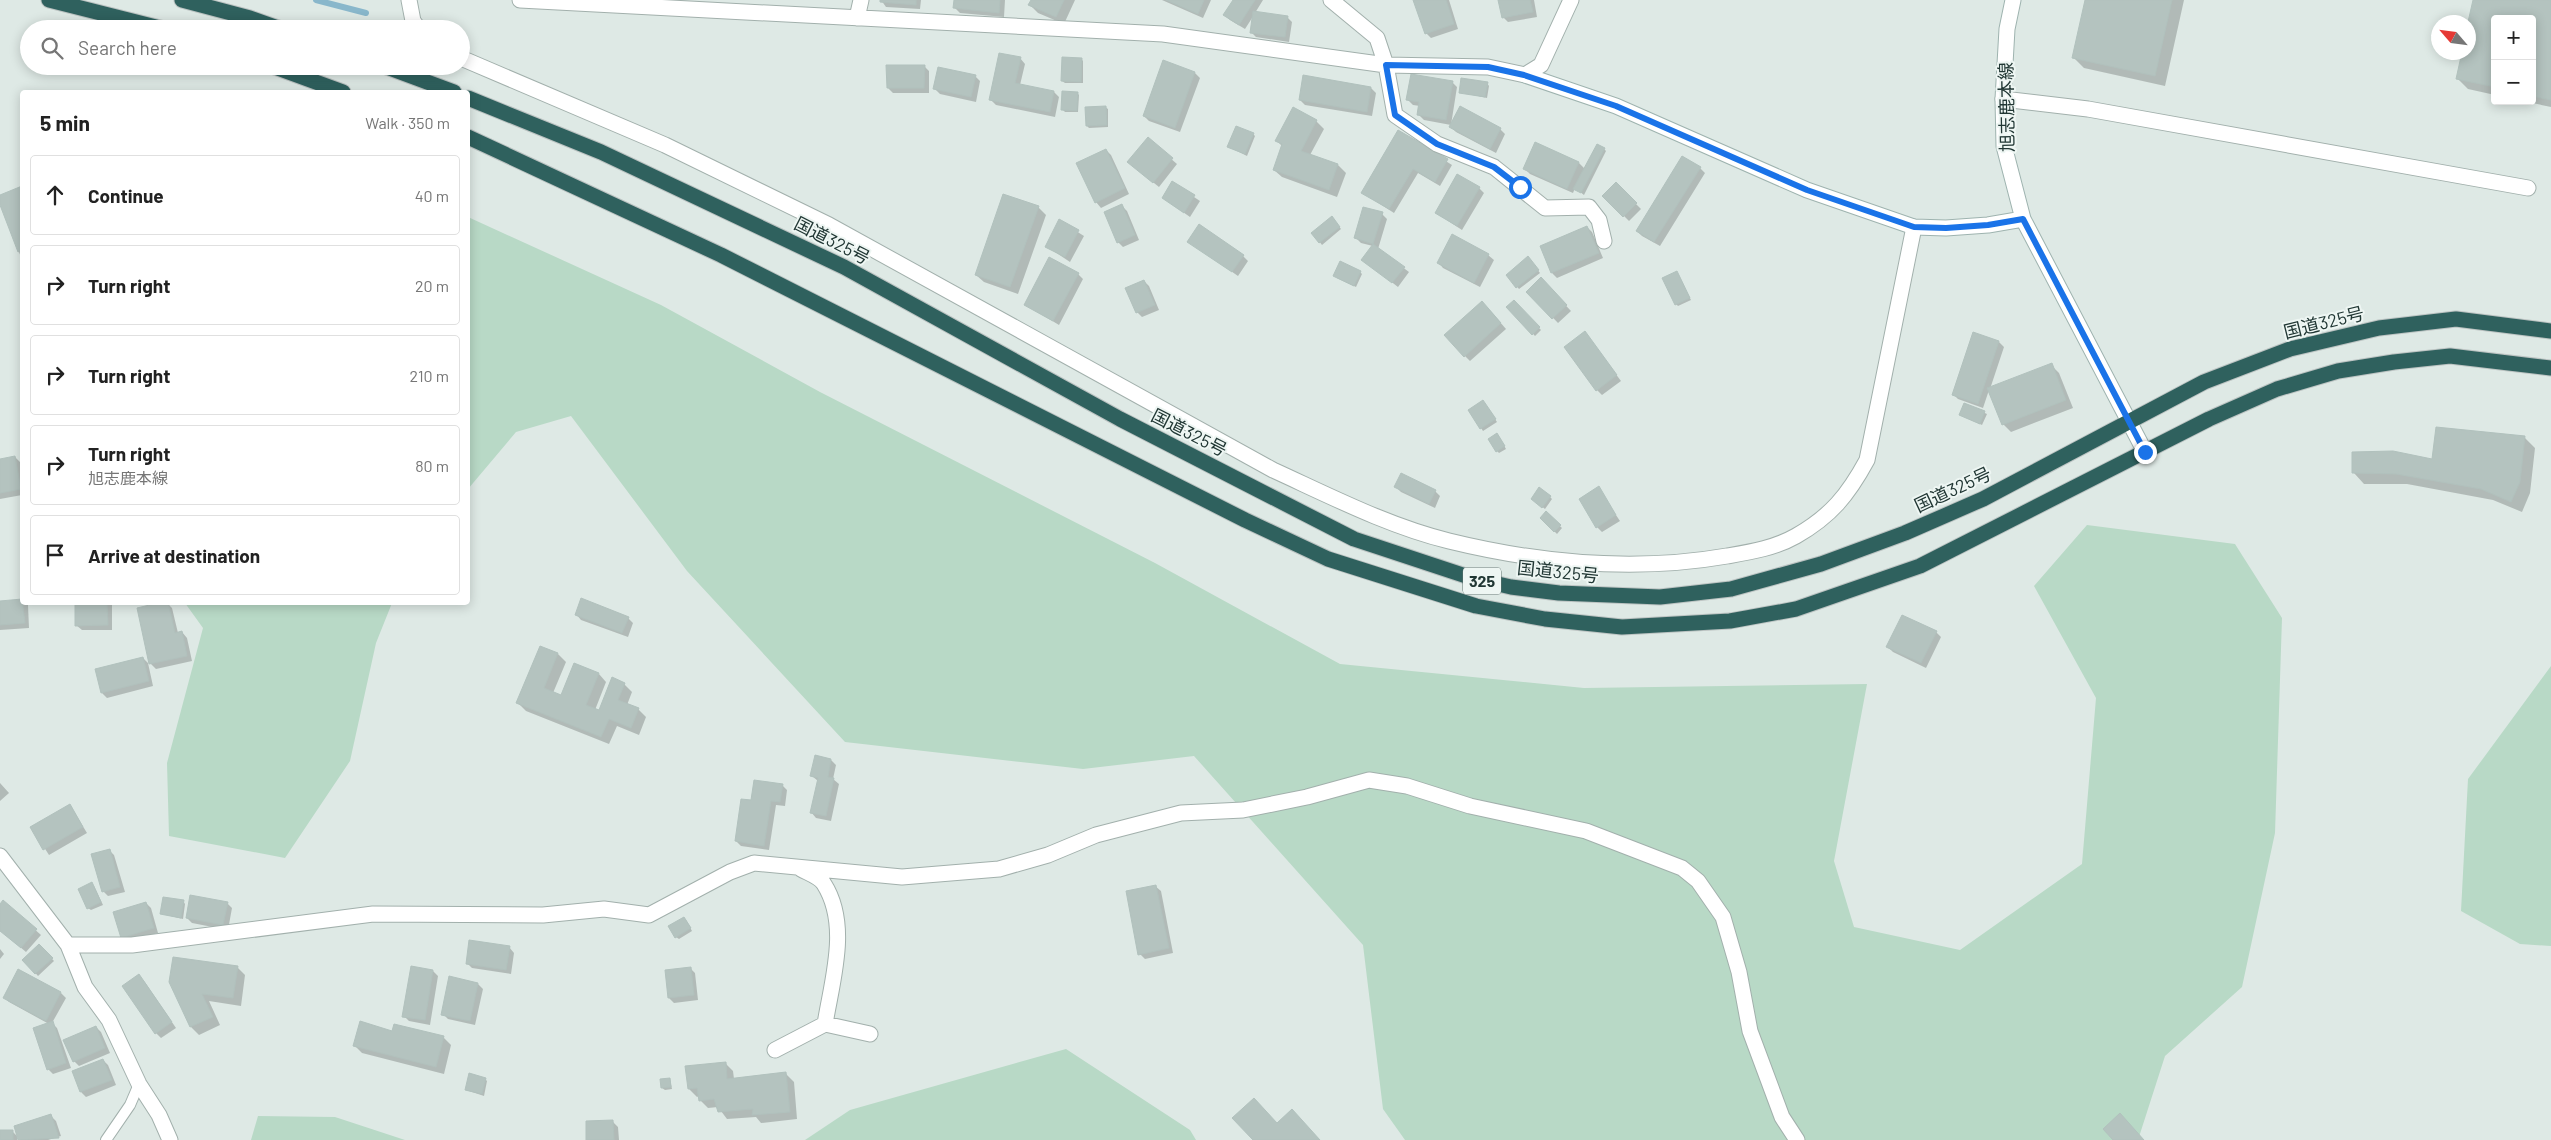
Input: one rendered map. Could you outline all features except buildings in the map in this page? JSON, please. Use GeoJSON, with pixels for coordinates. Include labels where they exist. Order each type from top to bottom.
{"type":"FeatureCollection","features":[{"type":"Feature","properties":{"kind":"highway"},"geometry":{"type":"LineString","coordinates":[[50,0],[129,20]]}},
{"type":"Feature","properties":{"kind":"highway"},"geometry":{"type":"LineString","coordinates":[[182,0],[256,20]]}},
{"type":"Feature","properties":{"kind":"highway"},"geometry":{"type":"LineString","coordinates":[[297,75],[338,90]]}},
{"type":"Feature","properties":{"kind":"highway"},"geometry":{"type":"LineString","coordinates":[[408,75],[449,90]]}},
{"type":"Feature","properties":{"kind":"highway","name":"国道325号"},"geometry":{"type":"LineString","coordinates":[[470,99],[601,152],[844,267],[1120,419],[1354,539],[1472,578],[1511,587],[1559,593],[1660,597],[1732,589],[1820,564],[1905,533],[1983,499],[2204,382],[2290,349],[2379,328],[2456,319],[2551,331]]}},
{"type":"Feature","properties":{"kind":"highway","name":"325"},"geometry":{"type":"LineString","coordinates":[[470,138],[720,255],[1261,528],[1328,559],[1476,606],[1545,619],[1622,627],[1730,621],[1796,609],[1920,566],[2208,419],[2277,389],[2338,371],[2450,356],[2551,368]]}},
{"type":"Feature","properties":{"kind":"street"},"geometry":{"type":"LineString","coordinates":[[409,0],[413,20]]}},
{"type":"Feature","properties":{"kind":"street"},"geometry":{"type":"LineString","coordinates":[[520,0],[701,4],[857,18],[1163,34],[1386,65],[1488,67],[1524,75],[1616,106],[1807,190],[1914,227],[1963,227],[2023,219]]}},
{"type":"Feature","properties":{"kind":"street"},"geometry":{"type":"LineString","coordinates":[[857,18],[861,0]]}},
{"type":"Feature","properties":{"kind":"street"},"geometry":{"type":"LineString","coordinates":[[1331,0],[1377,38],[1386,65],[1395,115],[1437,144],[1494,167],[1545,208],[1589,207],[1599,220],[1604,241]]}},
{"type":"Feature","properties":{"kind":"street"},"geometry":{"type":"LineString","coordinates":[[1524,75],[1540,65],[1571,0]]}},
{"type":"Feature","properties":{"kind":"street","name":"旭志鹿本線"},"geometry":{"type":"LineString","coordinates":[[2013,0],[2007,29],[2003,99],[2004,146],[2023,219],[2145,452]]}},
{"type":"Feature","properties":{"kind":"street"},"geometry":{"type":"LineString","coordinates":[[470,62],[664,145],[829,225],[1273,470],[1328,496],[1387,520],[1448,540],[1509,553],[1572,562],[1635,564],[1703,560],[1756,551],[1794,537],[1825,516],[1851,489],[1867,460],[1914,227]]}},
{"type":"Feature","properties":{"kind":"street"},"geometry":{"type":"LineString","coordinates":[[2003,99],[2088,109],[2528,188]]}},
{"type":"Feature","properties":{"kind":"street"},"geometry":{"type":"LineString","coordinates":[[68,945],[132,945],[373,914],[509,913],[543,915],[604,909],[649,915],[730,872],[754,863],[795,865],[858,874],[902,877],[999,869],[1048,855],[1096,835],[1181,813],[1243,810],[1307,797],[1369,780],[1407,786],[1470,806],[1586,831],[1682,868],[1698,881],[1723,917],[1739,972],[1750,1031],[1782,1117],[1797,1140]]}},
{"type":"Feature","properties":{"kind":"street"},"geometry":{"type":"LineString","coordinates":[[0,856],[68,945],[85,987],[109,1020],[139,1084],[158,1115],[170,1140]]}},
{"type":"Feature","properties":{"kind":"street"},"geometry":{"type":"LineString","coordinates":[[795,865],[823,882],[834,912],[838,941],[825,1024]]}},
{"type":"Feature","properties":{"kind":"street"},"geometry":{"type":"LineString","coordinates":[[775,1050],[825,1024],[870,1034]]}},
{"type":"Feature","properties":{"kind":"lane"},"geometry":{"type":"LineString","coordinates":[[106,1140],[130,1105],[139,1084]]}},
{"type":"Feature","properties":{"kind":"green space"},"geometry":{"type":"Polygon","coordinates":[[[470,218],[661,305],[820,392],[1155,563],[1340,664],[1584,688],[1867,684],[1834,861],[1854,927],[1960,950],[2082,864],[2096,698],[2034,586],[2087,525],[2235,544],[2282,618],[2275,833],[2242,987],[2165,1056],[2138,1140],[1405,1140],[1383,1109],[1363,945],[1194,756],[1083,769],[845,742],[687,571],[571,416],[516,432],[470,487],[470,218]]]}},
{"type":"Feature","properties":{"kind":"green space"},"geometry":{"type":"Polygon","coordinates":[[[186,605],[391,605],[376,643],[350,761],[285,858],[169,836],[167,763],[203,628],[186,605]]]}},
{"type":"Feature","properties":{"kind":"green space"},"geometry":{"type":"Polygon","coordinates":[[[2551,666],[2551,946],[2520,944],[2461,911],[2468,779],[2551,666]]]}},
{"type":"Feature","properties":{"kind":"green space"},"geometry":{"type":"Polygon","coordinates":[[[1066,1049],[1190,1130],[1196,1140],[805,1140],[850,1110],[1066,1049]]]}},
{"type":"Feature","properties":{"kind":"green space"},"geometry":{"type":"Polygon","coordinates":[[[258,1116],[335,1117],[405,1140],[251,1140],[258,1116]]]}},
{"type":"Feature","properties":{"kind":"waterway"},"geometry":{"type":"LineString","coordinates":[[316,0],[366,13]]}},
{"type":"Feature","properties":{"kind":"route"},"geometry":{"type":"LineString","coordinates":[[1520,187],[1494,167],[1437,144],[1395,115],[1386,65],[1488,67],[1524,75],[1616,106],[1807,190],[1854,208],[1914,227],[1946,228],[1988,225],[2023,219],[2145,452]]}}]}
